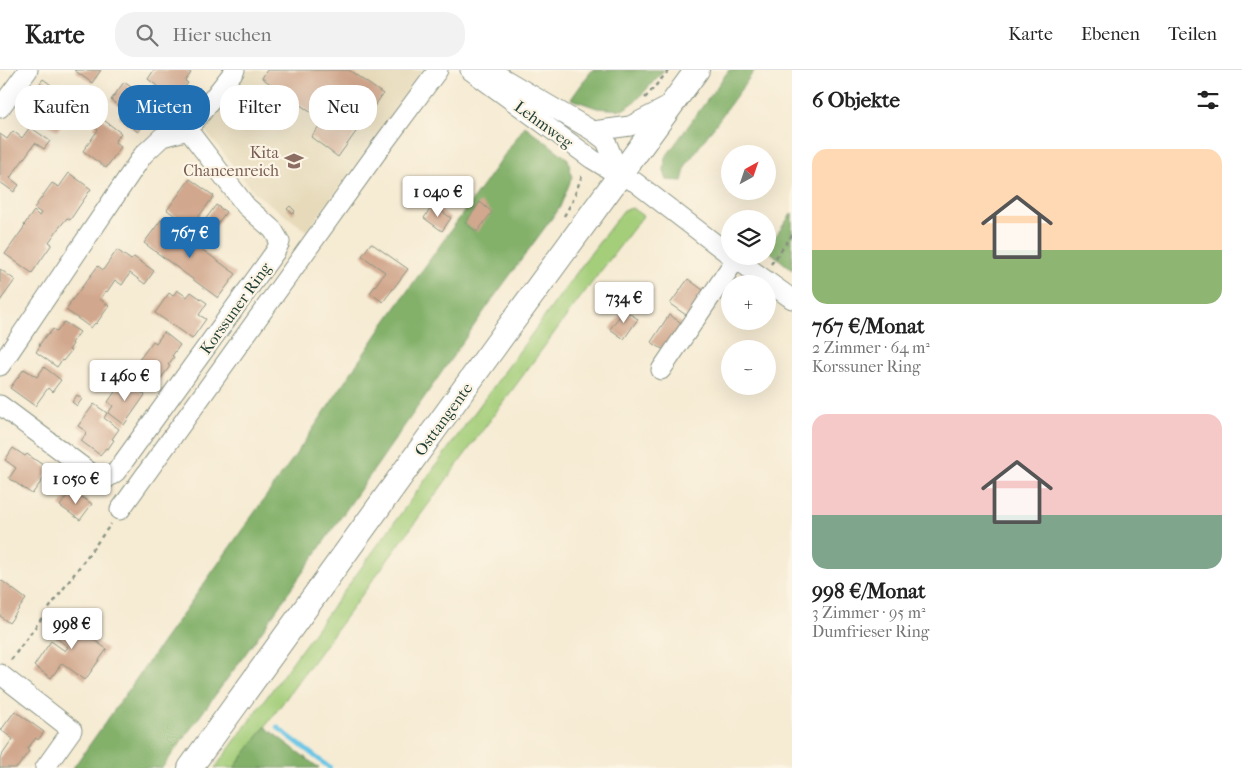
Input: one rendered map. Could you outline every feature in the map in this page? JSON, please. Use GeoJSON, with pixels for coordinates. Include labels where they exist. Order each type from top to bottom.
{"type":"FeatureCollection","features":[{"type":"Feature","properties":{"kind":"main road","name":"Osttangente"},"geometry":{"type":"LineString","coordinates":[[190,768],[697,70]]}},
{"type":"Feature","properties":{"kind":"street"},"geometry":{"type":"LineString","coordinates":[[0,108],[28,70]]}},
{"type":"Feature","properties":{"kind":"street"},"geometry":{"type":"LineString","coordinates":[[210,102],[235,70]]}},
{"type":"Feature","properties":{"kind":"street"},"geometry":{"type":"LineString","coordinates":[[120,510],[438,70]]}},
{"type":"Feature","properties":{"kind":"street","name":"Lehmweg"},"geometry":{"type":"LineString","coordinates":[[470,70],[592,159],[620,176],[635,182],[721,248]]}},
{"type":"Feature","properties":{"kind":"street","name":"Lehmweg"},"geometry":{"type":"LineString","coordinates":[[489,70],[606,141],[620,176]]}},
{"type":"Feature","properties":{"kind":"street","name":"Lehmweg"},"geometry":{"type":"LineString","coordinates":[[593,132],[630,126],[673,103]]}},
{"type":"Feature","properties":{"kind":"street"},"geometry":{"type":"LineString","coordinates":[[0,366],[144,154],[162,137],[188,130]]}},
{"type":"Feature","properties":{"kind":"street","name":"Korssuner Ring"},"geometry":{"type":"LineString","coordinates":[[0,405],[95,476],[106,479],[116,472],[275,252],[280,242],[273,230],[246,206],[188,130]]}},
{"type":"Feature","properties":{"kind":"street"},"geometry":{"type":"LineString","coordinates":[[661,370],[728,265]]}},
{"type":"Feature","properties":{"kind":"street","name":"Lehmweg"},"geometry":{"type":"LineString","coordinates":[[744,265],[758,275]]}},
{"type":"Feature","properties":{"kind":"street","name":"Lehmweg"},"geometry":{"type":"LineString","coordinates":[[776,288],[792,300]]}},
{"type":"Feature","properties":{"kind":"street"},"geometry":{"type":"LineString","coordinates":[[0,674],[72,730],[45,768]]}},
{"type":"Feature","properties":{"kind":"path"},"geometry":{"type":"LineString","coordinates":[[640,104],[669,70]]}},
{"type":"Feature","properties":{"kind":"path"},"geometry":{"type":"LineString","coordinates":[[762,275],[792,235]]}},
{"type":"Feature","properties":{"kind":"path"},"geometry":{"type":"LineString","coordinates":[[0,674],[120,510]]}},
{"type":"Feature","properties":{"kind":"shaded area","name":"Kita Chancenreich"},"geometry":{"type":"Polygon","coordinates":[[[246,70],[425,70],[307,231],[256,194],[205,130],[210,130],[210,121],[220,107],[220,130],[299,130],[299,85],[235,85],[246,70]]]}},
{"type":"Feature","properties":{"kind":"green space"},"geometry":{"type":"Polygon","coordinates":[[[592,70],[664,70],[635,102],[622,110],[597,108],[571,99],[592,70]]]}},
{"type":"Feature","properties":{"kind":"green space"},"geometry":{"type":"Polygon","coordinates":[[[729,70],[755,70],[686,165],[682,181],[667,180],[664,171],[665,158],[729,70]]]}},
{"type":"Feature","properties":{"kind":"green space"},"geometry":{"type":"Polygon","coordinates":[[[525,126],[568,159],[572,177],[560,207],[494,297],[257,638],[162,768],[73,768],[294,457],[384,324],[525,126]]]}},
{"type":"Feature","properties":{"kind":"green space"},"geometry":{"type":"Polygon","coordinates":[[[632,208],[643,216],[571,310],[265,727],[234,768],[215,768],[591,253],[623,211],[632,208]]]}},
{"type":"Feature","properties":{"kind":"green space"},"geometry":{"type":"Polygon","coordinates":[[[792,213],[792,270],[776,257],[776,236],[792,213]]]}},
{"type":"Feature","properties":{"kind":"green space"},"geometry":{"type":"Polygon","coordinates":[[[265,727],[319,768],[234,768],[265,727]]]}},
{"type":"Feature","properties":{"kind":"building"},"geometry":{"type":"Polygon","coordinates":[[[74,70],[101,70],[92,83],[74,70]]]}},
{"type":"Feature","properties":{"kind":"building"},"geometry":{"type":"Polygon","coordinates":[[[154,70],[186,70],[191,73],[185,81],[188,83],[187,85],[156,85],[148,79],[154,70]]]}},
{"type":"Feature","properties":{"kind":"building"},"geometry":{"type":"Polygon","coordinates":[[[267,70],[349,70],[370,85],[309,85],[309,111],[299,104],[299,85],[272,85],[262,78],[267,70]]]}},
{"type":"Feature","properties":{"kind":"building"},"geometry":{"type":"Polygon","coordinates":[[[43,79],[51,85],[39,85],[43,79]]]}},
{"type":"Feature","properties":{"kind":"building"},"geometry":{"type":"Polygon","coordinates":[[[118,90],[118,105],[111,100],[118,90]]]}},
{"type":"Feature","properties":{"kind":"building"},"geometry":{"type":"Polygon","coordinates":[[[377,90],[383,94],[377,102],[377,90]]]}},
{"type":"Feature","properties":{"kind":"building"},"geometry":{"type":"Polygon","coordinates":[[[108,123],[121,133],[115,142],[121,147],[106,168],[83,151],[98,130],[108,130],[108,123]]]}},
{"type":"Feature","properties":{"kind":"building"},"geometry":{"type":"Polygon","coordinates":[[[28,130],[34,130],[50,141],[44,149],[35,143],[10,178],[19,185],[14,192],[0,182],[0,134],[7,139],[13,131],[22,138],[28,130]]]}},
{"type":"Feature","properties":{"kind":"building"},"geometry":{"type":"Polygon","coordinates":[[[316,130],[357,130],[338,157],[311,137],[316,130]]]}},
{"type":"Feature","properties":{"kind":"building"},"geometry":{"type":"Polygon","coordinates":[[[69,173],[91,189],[70,220],[67,218],[58,229],[49,242],[52,244],[32,273],[5,254],[34,211],[39,216],[41,213],[34,208],[52,183],[59,187],[69,173]]]}},
{"type":"Feature","properties":{"kind":"building"},"geometry":{"type":"Polygon","coordinates":[[[190,179],[214,196],[191,227],[167,210],[190,179]]]}},
{"type":"Feature","properties":{"kind":"building"},"geometry":{"type":"Polygon","coordinates":[[[480,202],[492,212],[477,232],[465,223],[480,202]]]}},
{"type":"Feature","properties":{"kind":"building"},"geometry":{"type":"Polygon","coordinates":[[[216,205],[226,212],[207,238],[197,231],[216,205]]]}},
{"type":"Feature","properties":{"kind":"building"},"geometry":{"type":"Polygon","coordinates":[[[433,205],[451,218],[442,231],[424,218],[433,205]]]}},
{"type":"Feature","properties":{"kind":"building"},"geometry":{"type":"Polygon","coordinates":[[[290,206],[295,211],[293,214],[287,209],[290,206]]]}},
{"type":"Feature","properties":{"kind":"building"},"geometry":{"type":"Polygon","coordinates":[[[161,220],[236,274],[218,298],[144,243],[161,220]]]}},
{"type":"Feature","properties":{"kind":"building"},"geometry":{"type":"Polygon","coordinates":[[[371,243],[408,269],[383,302],[370,293],[385,272],[362,256],[371,243]]]}},
{"type":"Feature","properties":{"kind":"building"},"geometry":{"type":"Polygon","coordinates":[[[117,250],[131,260],[134,257],[154,271],[145,284],[130,273],[122,285],[115,280],[100,299],[109,306],[91,328],[66,310],[98,266],[103,270],[117,250]]]}},
{"type":"Feature","properties":{"kind":"building"},"geometry":{"type":"Polygon","coordinates":[[[0,269],[15,280],[0,301],[0,269]]]}},
{"type":"Feature","properties":{"kind":"building"},"geometry":{"type":"Polygon","coordinates":[[[688,279],[707,293],[689,317],[670,304],[688,279]]]}},
{"type":"Feature","properties":{"kind":"building"},"geometry":{"type":"Polygon","coordinates":[[[177,290],[187,297],[191,292],[207,303],[199,315],[206,319],[192,339],[155,313],[169,293],[173,296],[177,290]]]}},
{"type":"Feature","properties":{"kind":"building"},"geometry":{"type":"Polygon","coordinates":[[[624,310],[638,319],[624,339],[610,329],[624,310]]]}},
{"type":"Feature","properties":{"kind":"building"},"geometry":{"type":"Polygon","coordinates":[[[669,315],[685,325],[667,352],[651,342],[669,315]]]}},
{"type":"Feature","properties":{"kind":"building"},"geometry":{"type":"Polygon","coordinates":[[[64,322],[80,332],[72,343],[69,350],[71,351],[57,367],[36,352],[47,334],[53,329],[57,332],[64,322]]]}},
{"type":"Feature","properties":{"kind":"building"},"geometry":{"type":"Polygon","coordinates":[[[164,332],[180,345],[172,356],[174,357],[168,365],[170,366],[159,381],[136,364],[153,341],[156,343],[164,332]]]}},
{"type":"Feature","properties":{"kind":"building"},"geometry":{"type":"Polygon","coordinates":[[[44,367],[61,380],[52,392],[48,388],[35,406],[10,388],[24,369],[37,377],[44,367]]]}},
{"type":"Feature","properties":{"kind":"building"},"geometry":{"type":"Polygon","coordinates":[[[123,380],[145,395],[124,425],[108,413],[113,406],[108,402],[123,380]]]}},
{"type":"Feature","properties":{"kind":"building"},"geometry":{"type":"Polygon","coordinates":[[[77,395],[82,399],[77,406],[72,402],[77,395]]]}},
{"type":"Feature","properties":{"kind":"building"},"geometry":{"type":"Polygon","coordinates":[[[94,404],[107,413],[104,418],[119,429],[108,449],[106,448],[100,455],[81,441],[87,432],[78,426],[94,404]]]}},
{"type":"Feature","properties":{"kind":"building"},"geometry":{"type":"Polygon","coordinates":[[[13,448],[25,456],[27,454],[50,470],[32,494],[9,478],[16,468],[5,460],[13,448]]]}},
{"type":"Feature","properties":{"kind":"building"},"geometry":{"type":"Polygon","coordinates":[[[71,490],[92,504],[80,520],[60,506],[71,490]]]}},
{"type":"Feature","properties":{"kind":"building"},"geometry":{"type":"Polygon","coordinates":[[[2,581],[26,599],[9,623],[0,616],[0,583],[2,581]]]}},
{"type":"Feature","properties":{"kind":"building"},"geometry":{"type":"Polygon","coordinates":[[[70,613],[91,628],[86,635],[107,649],[85,680],[62,663],[51,678],[34,666],[51,641],[65,651],[68,647],[54,636],[70,613]]]}},
{"type":"Feature","properties":{"kind":"building"},"geometry":{"type":"Polygon","coordinates":[[[15,711],[44,732],[27,749],[29,751],[17,768],[0,768],[0,758],[13,739],[1,730],[15,711]]]}},
{"type":"Feature","properties":{"kind":"waterway"},"geometry":{"type":"LineString","coordinates":[[277,727],[330,768]]}},
{"type":"Feature","properties":{"kind":"place","name":"Kita Chancenreich"},"geometry":{"type":"Point","coordinates":[294,161]}}]}
